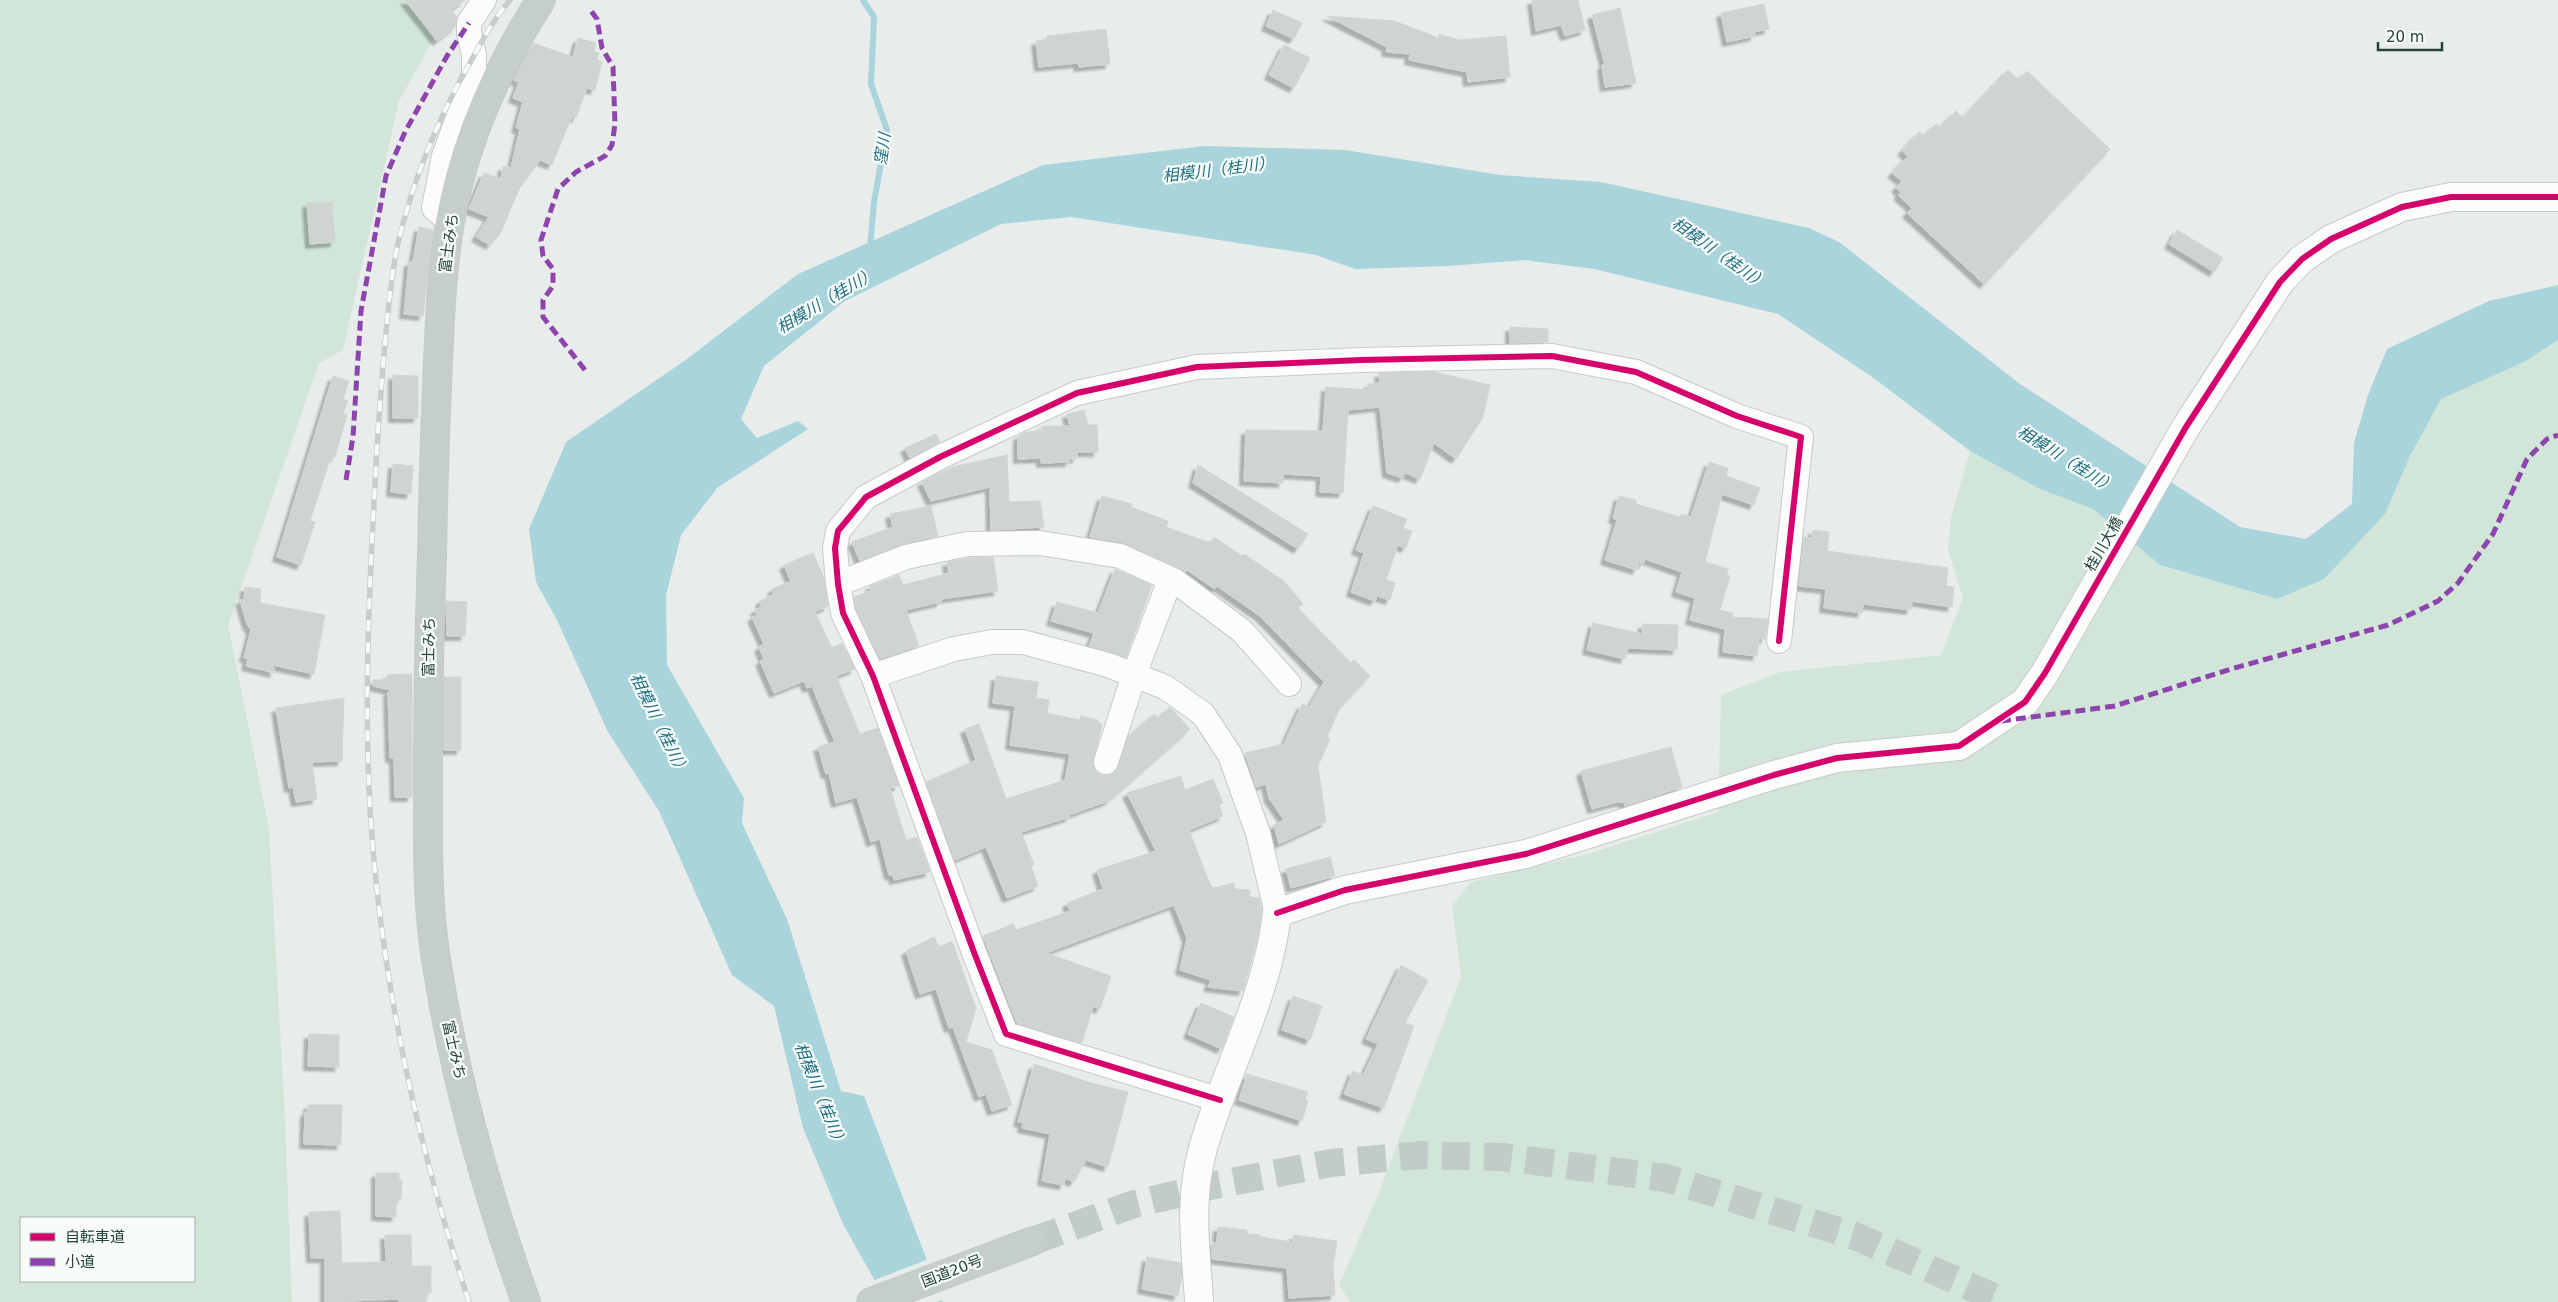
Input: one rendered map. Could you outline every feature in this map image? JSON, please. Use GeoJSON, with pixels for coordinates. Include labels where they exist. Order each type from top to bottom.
{"type":"FeatureCollection","features":[{"type":"Feature","properties":{"kind":"highway","name":"富士みち"},"geometry":{"type":"LineString","coordinates":[[526,1302],[503,1239],[472,1127],[447,1024],[435,956],[430,900],[428,710],[440,304],[450,222],[468,150],[487,99],[507,54],[541,0]]}},
{"type":"Feature","properties":{"kind":"highway","name":"国道20号"},"geometry":{"type":"LineString","coordinates":[[871,1302],[1033,1241]]}},
{"type":"Feature","properties":{"kind":"street"},"geometry":{"type":"LineString","coordinates":[[450,222],[434,208],[444,156],[474,74],[474,55],[469,33],[469,23],[484,0]]}},
{"type":"Feature","properties":{"kind":"street","name":"桂川大橋"},"geometry":{"type":"LineString","coordinates":[[1277,913],[1345,890],[1526,854],[1774,775],[1837,758],[1958,746],[2025,702],[2045,673],[2186,427],[2280,282],[2302,259],[2331,239],[2402,206],[2451,197],[2558,197]]}},
{"type":"Feature","properties":{"kind":"street"},"geometry":{"type":"LineString","coordinates":[[1220,1100],[1006,1034],[975,955],[873,676],[843,613],[835,548],[838,531],[866,496],[940,458],[1077,393],[1197,367],[1361,360],[1552,356],[1636,372],[1737,416],[1801,438],[1779,641]]}},
{"type":"Feature","properties":{"kind":"street"},"geometry":{"type":"LineString","coordinates":[[838,584],[906,557],[967,544],[1040,543],[1120,556],[1170,580],[1175,580],[1242,631],[1289,684]]}},
{"type":"Feature","properties":{"kind":"street"},"geometry":{"type":"LineString","coordinates":[[1106,762],[1134,675],[1170,580]]}},
{"type":"Feature","properties":{"kind":"street"},"geometry":{"type":"LineString","coordinates":[[873,676],[954,649],[992,642],[1024,642],[1134,675],[1165,687],[1202,714],[1230,755],[1258,833],[1277,913],[1269,964],[1203,1149],[1193,1204],[1193,1242],[1199,1302]]}},
{"type":"Feature","properties":{"kind":"green space"},"geometry":{"type":"Polygon","coordinates":[[[0,0],[455,0],[399,101],[343,350],[319,363],[228,625],[269,828],[285,1118],[292,1302],[0,1302],[0,0]]]}},
{"type":"Feature","properties":{"kind":"green space"},"geometry":{"type":"Polygon","coordinates":[[[2558,340],[2558,1302],[1350,1302],[1339,1285],[1379,1192],[1461,977],[1452,906],[1471,882],[1588,854],[1718,812],[1721,695],[1780,672],[1941,655],[1963,598],[1948,550],[1951,517],[1970,451],[2040,489],[2093,509],[2160,565],[2277,599],[2385,514],[2410,456],[2441,399],[2526,361],[2558,340]]]}},
{"type":"Feature","properties":{"kind":"water","name":"相模川（桂川）"},"geometry":{"type":"Polygon","coordinates":[[[1204,146],[1345,150],[1500,175],[1601,182],[1809,228],[1839,242],[2020,384],[2240,527],[2306,539],[2352,504],[2354,443],[2368,395],[2387,349],[2489,301],[2558,285],[2558,340],[2526,361],[2441,399],[2410,456],[2385,514],[2324,579],[2277,599],[2160,565],[2093,509],[2040,489],[1970,451],[1875,379],[1778,314],[1594,269],[1525,260],[1448,266],[1355,269],[1316,255],[1071,217],[1001,224],[845,301],[764,366],[741,419],[757,438],[798,421],[808,429],[717,488],[681,535],[666,595],[667,665],[744,798],[742,823],[787,919],[841,1091],[864,1096],[943,1302],[877,1302],[875,1281],[843,1224],[803,1128],[774,1006],[732,975],[659,811],[608,732],[557,620],[536,582],[529,529],[566,442],[687,359],[798,274],[1043,165],[1204,146]]]}},
{"type":"Feature","properties":{"kind":"pier"},"geometry":{"type":"Polygon","coordinates":[[[929,1259],[944,1299],[937,1302],[875,1302],[872,1281],[929,1259]]]}},
{"type":"Feature","properties":{"kind":"building"},"geometry":{"type":"Polygon","coordinates":[[[405,0],[465,0],[451,10],[457,17],[455,27],[437,41],[405,0]]]}},
{"type":"Feature","properties":{"kind":"building"},"geometry":{"type":"Polygon","coordinates":[[[1532,0],[1578,0],[1585,30],[1565,36],[1561,25],[1536,31],[1532,0]]]}},
{"type":"Feature","properties":{"kind":"building"},"geometry":{"type":"Polygon","coordinates":[[[1764,4],[1769,29],[1754,32],[1755,36],[1727,42],[1721,13],[1764,4]]]}},
{"type":"Feature","properties":{"kind":"building"},"geometry":{"type":"Polygon","coordinates":[[[1620,8],[1636,83],[1605,87],[1602,65],[1605,65],[1592,15],[1620,8]]]}},
{"type":"Feature","properties":{"kind":"building"},"geometry":{"type":"Polygon","coordinates":[[[1273,10],[1302,23],[1294,39],[1266,26],[1273,10]]]}},
{"type":"Feature","properties":{"kind":"building"},"geometry":{"type":"Polygon","coordinates":[[[1327,16],[1394,21],[1439,38],[1439,34],[1459,40],[1506,36],[1510,77],[1468,82],[1467,72],[1409,60],[1410,54],[1386,52],[1387,47],[1327,16]]]}},
{"type":"Feature","properties":{"kind":"building"},"geometry":{"type":"Polygon","coordinates":[[[1106,29],[1110,64],[1079,67],[1078,63],[1039,67],[1036,41],[1047,40],[1047,36],[1106,29]]]}},
{"type":"Feature","properties":{"kind":"building"},"geometry":{"type":"Polygon","coordinates":[[[578,38],[596,43],[594,52],[599,53],[597,60],[602,62],[595,90],[587,88],[576,118],[572,116],[552,165],[540,160],[519,189],[501,232],[490,245],[476,237],[489,217],[469,209],[484,173],[501,179],[503,166],[511,168],[520,129],[516,128],[523,102],[513,98],[519,82],[514,80],[533,43],[573,57],[578,38]]]}},
{"type":"Feature","properties":{"kind":"building"},"geometry":{"type":"Polygon","coordinates":[[[1284,45],[1310,58],[1294,88],[1269,75],[1284,45]]]}},
{"type":"Feature","properties":{"kind":"building"},"geometry":{"type":"Polygon","coordinates":[[[2008,70],[2019,80],[2027,71],[2110,149],[1984,284],[1907,213],[1912,208],[1898,195],[1901,192],[1896,188],[1902,181],[1892,173],[1908,156],[1902,151],[1919,132],[1924,136],[1936,124],[1940,127],[1956,111],[1963,118],[2008,70]]]}},
{"type":"Feature","properties":{"kind":"building"},"geometry":{"type":"Polygon","coordinates":[[[332,202],[335,242],[310,244],[307,203],[332,202]]]}},
{"type":"Feature","properties":{"kind":"building"},"geometry":{"type":"Polygon","coordinates":[[[419,227],[433,230],[423,316],[404,314],[409,262],[413,262],[419,227]]]}},
{"type":"Feature","properties":{"kind":"building"},"geometry":{"type":"Polygon","coordinates":[[[2177,230],[2223,258],[2214,272],[2169,244],[2177,230]]]}},
{"type":"Feature","properties":{"kind":"building"},"geometry":{"type":"Polygon","coordinates":[[[1510,327],[1548,329],[1548,342],[1510,343],[1510,327]]]}},
{"type":"Feature","properties":{"kind":"building"},"geometry":{"type":"Polygon","coordinates":[[[1434,372],[1490,385],[1483,417],[1456,459],[1434,443],[1420,479],[1405,473],[1403,478],[1387,473],[1380,407],[1348,410],[1343,493],[1320,492],[1321,476],[1283,474],[1283,483],[1244,481],[1246,430],[1323,431],[1326,387],[1368,390],[1368,384],[1380,383],[1379,373],[1434,372]]]}},
{"type":"Feature","properties":{"kind":"building"},"geometry":{"type":"Polygon","coordinates":[[[393,375],[418,376],[418,418],[393,418],[393,375]]]}},
{"type":"Feature","properties":{"kind":"building"},"geometry":{"type":"Polygon","coordinates":[[[333,376],[349,381],[343,399],[348,401],[343,413],[347,415],[335,457],[331,456],[310,521],[315,522],[301,565],[277,557],[333,376]]]}},
{"type":"Feature","properties":{"kind":"building"},"geometry":{"type":"Polygon","coordinates":[[[1084,410],[1088,425],[1097,425],[1098,452],[1077,452],[1077,458],[1069,459],[1070,462],[1041,463],[1041,458],[1018,459],[1018,436],[1027,432],[1042,431],[1042,426],[1070,426],[1067,414],[1084,410]]]}},
{"type":"Feature","properties":{"kind":"building"},"geometry":{"type":"Polygon","coordinates":[[[936,434],[940,442],[910,458],[905,448],[936,434]]]}},
{"type":"Feature","properties":{"kind":"building"},"geometry":{"type":"Polygon","coordinates":[[[1007,455],[1009,502],[1040,501],[1044,527],[991,530],[990,487],[931,501],[922,482],[952,467],[1007,455]]]}},
{"type":"Feature","properties":{"kind":"building"},"geometry":{"type":"Polygon","coordinates":[[[1709,462],[1728,468],[1726,476],[1760,488],[1754,505],[1722,494],[1705,562],[1728,569],[1727,575],[1730,576],[1720,610],[1733,613],[1732,617],[1768,619],[1765,639],[1759,638],[1757,656],[1723,652],[1725,629],[1690,620],[1695,598],[1676,592],[1682,572],[1645,559],[1643,564],[1639,562],[1637,570],[1605,560],[1617,520],[1613,518],[1619,496],[1636,500],[1636,504],[1680,517],[1681,514],[1691,517],[1709,462]]]}},
{"type":"Feature","properties":{"kind":"building"},"geometry":{"type":"Polygon","coordinates":[[[393,464],[413,466],[411,494],[391,492],[393,464]]]}},
{"type":"Feature","properties":{"kind":"building"},"geometry":{"type":"Polygon","coordinates":[[[1198,465],[1308,534],[1298,549],[1193,483],[1198,465]]]}},
{"type":"Feature","properties":{"kind":"building"},"geometry":{"type":"Polygon","coordinates":[[[1102,496],[1132,504],[1131,507],[1168,521],[1166,527],[1210,543],[1214,537],[1242,556],[1244,554],[1284,581],[1303,604],[1298,608],[1351,663],[1354,660],[1370,676],[1340,707],[1327,737],[1330,739],[1318,766],[1326,822],[1279,844],[1274,825],[1284,820],[1269,798],[1266,784],[1256,787],[1245,753],[1284,744],[1302,704],[1309,707],[1324,682],[1260,616],[1217,586],[1215,589],[1187,570],[1186,572],[1125,543],[1090,537],[1102,496]]]}},
{"type":"Feature","properties":{"kind":"building"},"geometry":{"type":"Polygon","coordinates":[[[931,506],[938,536],[901,544],[860,561],[852,542],[893,527],[890,514],[931,506]]]}},
{"type":"Feature","properties":{"kind":"building"},"geometry":{"type":"Polygon","coordinates":[[[1373,506],[1407,519],[1403,528],[1412,531],[1406,548],[1398,545],[1386,580],[1395,583],[1390,600],[1377,596],[1375,601],[1351,592],[1364,553],[1356,550],[1373,506]]]}},
{"type":"Feature","properties":{"kind":"building"},"geometry":{"type":"Polygon","coordinates":[[[1813,530],[1829,532],[1827,551],[1948,568],[1946,586],[1954,587],[1952,607],[1912,601],[1911,610],[1863,604],[1862,613],[1824,608],[1826,589],[1799,586],[1804,537],[1812,538],[1813,530]]]}},
{"type":"Feature","properties":{"kind":"building"},"geometry":{"type":"Polygon","coordinates":[[[813,553],[824,578],[828,606],[815,612],[832,648],[842,643],[855,669],[836,676],[860,734],[878,728],[899,786],[890,788],[906,840],[917,837],[930,872],[894,880],[893,875],[889,875],[880,839],[871,842],[857,797],[836,803],[829,773],[826,774],[818,747],[835,742],[812,686],[807,688],[804,681],[774,693],[760,661],[764,659],[759,647],[764,644],[752,617],[757,615],[755,610],[762,606],[760,601],[774,594],[772,589],[791,581],[784,565],[813,553]]]}},
{"type":"Feature","properties":{"kind":"building"},"geometry":{"type":"Polygon","coordinates":[[[993,557],[998,591],[941,599],[941,602],[906,610],[919,646],[880,659],[856,609],[854,597],[872,590],[870,586],[899,575],[903,585],[949,573],[947,562],[969,558],[993,557]]]}},
{"type":"Feature","properties":{"kind":"building"},"geometry":{"type":"Polygon","coordinates":[[[1115,569],[1152,585],[1126,657],[1089,646],[1094,633],[1051,621],[1057,602],[1098,613],[1115,569]]]}},
{"type":"Feature","properties":{"kind":"building"},"geometry":{"type":"Polygon","coordinates":[[[245,587],[261,589],[260,603],[325,615],[314,674],[273,665],[275,673],[246,666],[248,658],[244,658],[251,630],[247,624],[240,600],[244,600],[245,587]]]}},
{"type":"Feature","properties":{"kind":"building"},"geometry":{"type":"Polygon","coordinates":[[[446,601],[467,602],[465,636],[447,636],[446,601]]]}},
{"type":"Feature","properties":{"kind":"building"},"geometry":{"type":"Polygon","coordinates":[[[1593,623],[1642,634],[1643,624],[1678,625],[1677,650],[1628,648],[1625,659],[1587,650],[1593,623]]]}},
{"type":"Feature","properties":{"kind":"building"},"geometry":{"type":"Polygon","coordinates":[[[412,674],[412,797],[395,797],[394,758],[390,758],[388,692],[395,691],[373,686],[373,680],[387,680],[387,675],[412,674]]]}},
{"type":"Feature","properties":{"kind":"building"},"geometry":{"type":"Polygon","coordinates":[[[996,676],[1038,682],[1036,698],[1049,700],[1047,713],[1080,720],[1081,716],[1098,720],[1098,723],[1102,724],[1093,764],[1096,772],[1102,775],[1116,772],[1129,736],[1154,714],[1158,718],[1170,707],[1190,729],[1108,801],[1069,815],[1070,817],[1021,832],[1034,865],[1031,866],[1038,886],[1007,898],[986,847],[955,860],[926,782],[976,760],[965,729],[979,724],[1006,799],[1065,780],[1070,754],[1010,745],[1015,706],[993,703],[996,676]]]}},
{"type":"Feature","properties":{"kind":"building"},"geometry":{"type":"Polygon","coordinates":[[[444,677],[461,677],[461,750],[444,750],[444,677]]]}},
{"type":"Feature","properties":{"kind":"building"},"geometry":{"type":"Polygon","coordinates":[[[344,698],[342,761],[312,762],[317,799],[296,802],[293,787],[289,788],[276,708],[344,698]]]}},
{"type":"Feature","properties":{"kind":"building"},"geometry":{"type":"Polygon","coordinates":[[[1671,747],[1682,787],[1625,806],[1624,802],[1618,802],[1592,809],[1581,771],[1671,747]]]}},
{"type":"Feature","properties":{"kind":"building"},"geometry":{"type":"Polygon","coordinates":[[[1181,776],[1185,790],[1213,779],[1223,803],[1219,805],[1223,816],[1189,830],[1210,884],[1214,888],[1234,883],[1235,889],[1250,890],[1250,897],[1259,898],[1262,910],[1257,940],[1243,991],[1208,987],[1211,980],[1180,970],[1187,938],[1174,905],[1046,953],[1111,976],[1100,1009],[1093,1006],[1082,1043],[1017,1023],[983,936],[1013,924],[1016,930],[1070,911],[1067,903],[1103,889],[1097,870],[1156,851],[1127,793],[1181,776]]]}},
{"type":"Feature","properties":{"kind":"building"},"geometry":{"type":"Polygon","coordinates":[[[1330,857],[1335,876],[1291,888],[1286,869],[1330,857]]]}},
{"type":"Feature","properties":{"kind":"building"},"geometry":{"type":"Polygon","coordinates":[[[934,937],[939,947],[952,941],[976,1008],[966,1042],[992,1050],[1012,1105],[992,1111],[986,1094],[979,1097],[953,1027],[949,1028],[936,989],[920,994],[906,951],[934,937]]]}},
{"type":"Feature","properties":{"kind":"building"},"geometry":{"type":"Polygon","coordinates":[[[1401,965],[1428,980],[1405,1023],[1414,1026],[1384,1108],[1344,1094],[1353,1071],[1363,1075],[1378,1044],[1366,1039],[1401,965]]]}},
{"type":"Feature","properties":{"kind":"building"},"geometry":{"type":"Polygon","coordinates":[[[1293,996],[1322,1006],[1310,1040],[1282,1030],[1293,996]]]}},
{"type":"Feature","properties":{"kind":"building"},"geometry":{"type":"Polygon","coordinates":[[[1201,1003],[1234,1017],[1222,1049],[1188,1034],[1201,1003]]]}},
{"type":"Feature","properties":{"kind":"building"},"geometry":{"type":"Polygon","coordinates":[[[309,1034],[339,1035],[339,1067],[308,1066],[309,1034]]]}},
{"type":"Feature","properties":{"kind":"building"},"geometry":{"type":"Polygon","coordinates":[[[1034,1064],[1091,1083],[1128,1092],[1108,1167],[1086,1160],[1074,1182],[1065,1178],[1064,1185],[1042,1181],[1050,1134],[1022,1128],[1023,1123],[1018,1122],[1034,1064]]]}},
{"type":"Feature","properties":{"kind":"building"},"geometry":{"type":"Polygon","coordinates":[[[1247,1074],[1308,1092],[1305,1099],[1308,1100],[1302,1121],[1239,1100],[1247,1074]]]}},
{"type":"Feature","properties":{"kind":"building"},"geometry":{"type":"Polygon","coordinates":[[[308,1105],[342,1105],[341,1145],[304,1144],[305,1112],[308,1112],[308,1105]]]}},
{"type":"Feature","properties":{"kind":"building"},"geometry":{"type":"Polygon","coordinates":[[[376,1173],[399,1173],[399,1180],[402,1180],[401,1199],[396,1202],[396,1217],[376,1216],[376,1173]]]}},
{"type":"Feature","properties":{"kind":"building"},"geometry":{"type":"Polygon","coordinates":[[[340,1211],[342,1263],[386,1262],[385,1235],[411,1235],[412,1266],[431,1266],[431,1293],[426,1293],[426,1302],[399,1302],[399,1299],[325,1302],[325,1258],[311,1258],[309,1212],[340,1211]]]}},
{"type":"Feature","properties":{"kind":"building"},"geometry":{"type":"Polygon","coordinates":[[[1218,1227],[1247,1230],[1247,1234],[1293,1242],[1294,1235],[1337,1241],[1333,1267],[1335,1295],[1289,1298],[1287,1268],[1212,1259],[1212,1242],[1217,1243],[1218,1227]]]}},
{"type":"Feature","properties":{"kind":"building"},"geometry":{"type":"Polygon","coordinates":[[[1147,1257],[1181,1263],[1182,1276],[1178,1296],[1142,1289],[1147,1257]]]}},
{"type":"Feature","properties":{"kind":"waterway","name":"窪川"},"geometry":{"type":"LineString","coordinates":[[863,0],[874,17],[871,84],[887,130],[874,202],[870,248]]}},
{"type":"Feature","properties":{"kind":"tunnel"},"geometry":{"type":"LineString","coordinates":[[1033,1241],[1131,1205],[1215,1185],[1331,1163],[1421,1155],[1503,1157],[1666,1178],[1855,1236],[2005,1302]]}},
{"type":"Feature","properties":{"kind":"railway"},"geometry":{"type":"LineString","coordinates":[[469,1302],[450,1242],[417,1120],[392,996],[382,934],[375,871],[368,768],[369,606],[376,467],[386,331],[393,268],[398,243],[418,175],[445,110],[487,33],[510,0]]}},
{"type":"Feature","properties":{"kind":"marked path"},"geometry":{"type":"LineString","coordinates":[[585,370],[543,317],[543,300],[553,286],[553,269],[543,256],[541,240],[558,189],[576,172],[605,156],[612,145],[615,124],[613,67],[602,48],[597,19],[589,8]]}},
{"type":"Feature","properties":{"kind":"marked path"},"geometry":{"type":"LineString","coordinates":[[346,480],[353,437],[361,311],[386,176],[405,132],[447,56],[469,23]]}},
{"type":"Feature","properties":{"kind":"marked path"},"geometry":{"type":"LineString","coordinates":[[2001,721],[2115,706],[2231,669],[2388,625],[2438,601],[2458,583],[2493,534],[2527,459],[2547,439],[2558,435]]}},
{"type":"Feature","properties":{"kind":"cycle path"},"geometry":{"type":"LineString","coordinates":[[1277,913],[1345,890],[1526,854],[1774,775],[1837,758],[1959,746],[2025,702],[2045,673],[2186,427],[2280,282],[2302,259],[2331,239],[2402,207],[2451,197],[2558,197]]}},
{"type":"Feature","properties":{"kind":"cycle path"},"geometry":{"type":"LineString","coordinates":[[1220,1100],[1006,1034],[975,955],[873,676],[843,613],[835,548],[838,531],[866,497],[940,457],[1077,393],[1197,367],[1361,360],[1552,356],[1636,372],[1737,416],[1801,437],[1779,641]]}}]}
